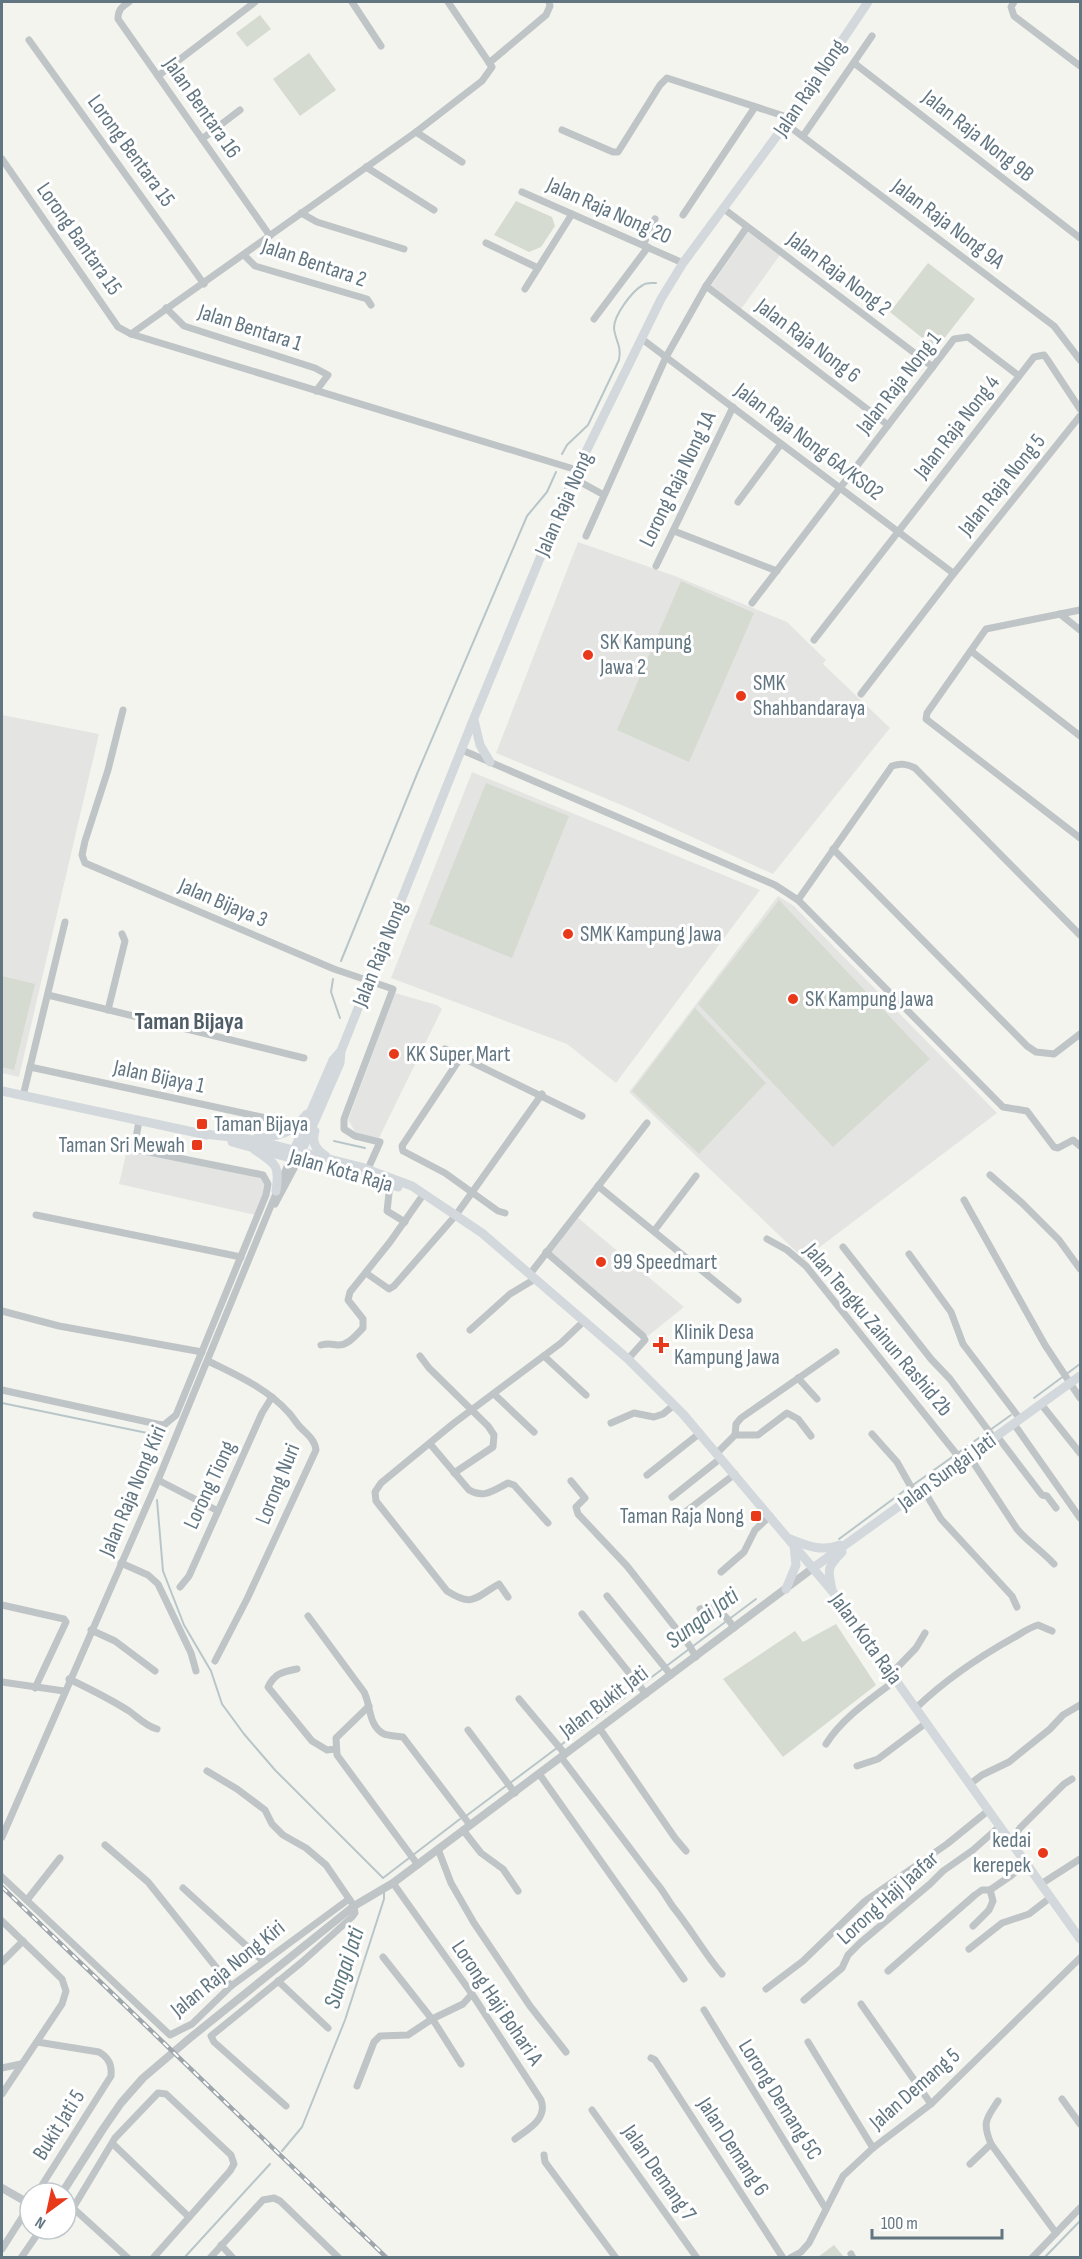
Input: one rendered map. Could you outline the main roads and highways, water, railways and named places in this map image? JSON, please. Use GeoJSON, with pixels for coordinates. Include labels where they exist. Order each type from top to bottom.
{"type":"FeatureCollection","features":[{"type":"Feature","properties":{"kind":"main road","name":"Jalan Raja Nong"},"geometry":{"type":"LineString","coordinates":[[296,1154],[340,1063],[341,1051],[474,718],[575,474],[661,299],[682,263],[788,121],[868,2]]}},
{"type":"Feature","properties":{"kind":"main road"},"geometry":{"type":"LineString","coordinates":[[474,718],[480,745],[490,762]]}},
{"type":"Feature","properties":{"kind":"main road","name":"Jalan Kota Raja"},"geometry":{"type":"LineString","coordinates":[[2,1091],[204,1134],[213,1138],[250,1143],[366,1173],[390,1184],[420,1193],[482,1233],[628,1359],[719,1455],[833,1592],[1080,1939]]}},
{"type":"Feature","properties":{"kind":"main road"},"geometry":{"type":"LineString","coordinates":[[250,1143],[290,1131],[317,1107]]}},
{"type":"Feature","properties":{"kind":"main road"},"geometry":{"type":"LineString","coordinates":[[317,1107],[314,1134],[317,1150],[366,1173],[411,1186],[420,1193]]}},
{"type":"Feature","properties":{"kind":"main road"},"geometry":{"type":"LineString","coordinates":[[250,1143],[275,1166],[279,1175],[276,1191]]}},
{"type":"Feature","properties":{"kind":"main road"},"geometry":{"type":"LineString","coordinates":[[296,1154],[336,1160]]}},
{"type":"Feature","properties":{"kind":"main road","name":"Jalan Sungai Jati"},"geometry":{"type":"LineString","coordinates":[[813,1568],[851,1541],[915,1489],[992,1434],[1017,1421],[1041,1404],[1067,1378],[1080,1376]]}},
{"type":"Feature","properties":{"kind":"main road"},"geometry":{"type":"LineString","coordinates":[[791,1541],[812,1548],[830,1549],[851,1541]]}},
{"type":"Feature","properties":{"kind":"main road"},"geometry":{"type":"LineString","coordinates":[[786,1589],[796,1565],[791,1541]]}},
{"type":"Feature","properties":{"kind":"main road"},"geometry":{"type":"LineString","coordinates":[[833,1592],[828,1574],[829,1569],[851,1541]]}},
{"type":"Feature","properties":{"kind":"waterway"},"geometry":{"type":"LineString","coordinates":[[562,454],[567,445],[588,425],[619,360],[620,351],[614,328],[620,310],[639,288],[646,283],[656,283]]}},
{"type":"Feature","properties":{"kind":"waterway"},"geometry":{"type":"LineString","coordinates":[[341,961],[417,774],[527,516],[547,492],[556,472]]}},
{"type":"Feature","properties":{"kind":"waterway"},"geometry":{"type":"LineString","coordinates":[[333,979],[331,992],[340,1018]]}},
{"type":"Feature","properties":{"kind":"waterway"},"geometry":{"type":"LineString","coordinates":[[334,1141],[365,1148]]}},
{"type":"Feature","properties":{"kind":"waterway","name":"Sungai Jati"},"geometry":{"type":"LineString","coordinates":[[1034,1398],[1080,1364]]}},
{"type":"Feature","properties":{"kind":"waterway"},"geometry":{"type":"LineString","coordinates":[[2,1403],[152,1434],[154,1439]]}},
{"type":"Feature","properties":{"kind":"waterway","name":"Sungai Jati"},"geometry":{"type":"LineString","coordinates":[[913,1485],[1011,1415]]}},
{"type":"Feature","properties":{"kind":"waterway"},"geometry":{"type":"LineString","coordinates":[[146,1463],[148,1457]]}},
{"type":"Feature","properties":{"kind":"waterway","name":"Sungai Jati"},"geometry":{"type":"LineString","coordinates":[[839,1539],[908,1488]]}},
{"type":"Feature","properties":{"kind":"waterway"},"geometry":{"type":"LineString","coordinates":[[157,1500],[163,1571],[184,1625],[211,1671],[222,1704],[275,1770],[383,1878]]}},
{"type":"Feature","properties":{"kind":"waterway","name":"Sungai Jati"},"geometry":{"type":"LineString","coordinates":[[466,1816],[756,1599]]}},
{"type":"Feature","properties":{"kind":"waterway","name":"Sungai Jati"},"geometry":{"type":"LineString","coordinates":[[383,1878],[460,1819]]}},
{"type":"Feature","properties":{"kind":"waterway","name":"Sungai Jati"},"geometry":{"type":"LineString","coordinates":[[282,2151],[302,2127],[345,2020],[384,1899],[384,1892]]}},
{"type":"Feature","properties":{"kind":"waterway","name":"Sungai Jati"},"geometry":{"type":"LineString","coordinates":[[184,2258],[270,2164]]}},
{"type":"Feature","properties":{"kind":"waterway"},"geometry":{"type":"LineString","coordinates":[[1044,2258],[1080,2221]]}},
{"type":"Feature","properties":{"kind":"railway"},"geometry":{"type":"LineString","coordinates":[[2,1887],[387,2258]]}},
{"type":"Feature","properties":{"kind":"place","name":"SK Kampung Jawa 2"},"geometry":{"type":"Point","coordinates":[588,655]}},
{"type":"Feature","properties":{"kind":"place","name":"SMK Shahbandaraya"},"geometry":{"type":"Point","coordinates":[741,696]}},
{"type":"Feature","properties":{"kind":"place","name":"SMK Kampung Jawa"},"geometry":{"type":"Point","coordinates":[568,934]}},
{"type":"Feature","properties":{"kind":"place","name":"SK Kampung Jawa"},"geometry":{"type":"Point","coordinates":[793,999]}},
{"type":"Feature","properties":{"kind":"place","name":"KK Super Mart"},"geometry":{"type":"Point","coordinates":[394,1054]}},
{"type":"Feature","properties":{"kind":"place","name":"Taman Bijaya"},"geometry":{"type":"Point","coordinates":[202,1124]}},
{"type":"Feature","properties":{"kind":"place","name":"Taman Sri Mewah"},"geometry":{"type":"Point","coordinates":[197,1145]}},
{"type":"Feature","properties":{"kind":"place","name":"99 Speedmart"},"geometry":{"type":"Point","coordinates":[601,1262]}},
{"type":"Feature","properties":{"kind":"place","name":"Klinik Desa Kampung Jawa"},"geometry":{"type":"Point","coordinates":[661,1345]}},
{"type":"Feature","properties":{"kind":"place","name":"Taman Raja Nong"},"geometry":{"type":"Point","coordinates":[756,1516]}},
{"type":"Feature","properties":{"kind":"place","name":"kedai kerepek"},"geometry":{"type":"Point","coordinates":[1043,1853]}},
{"type":"Feature","properties":{"kind":"district","name":"Taman Bijaya"},"geometry":{"type":"Point","coordinates":[189,1021]}}]}
